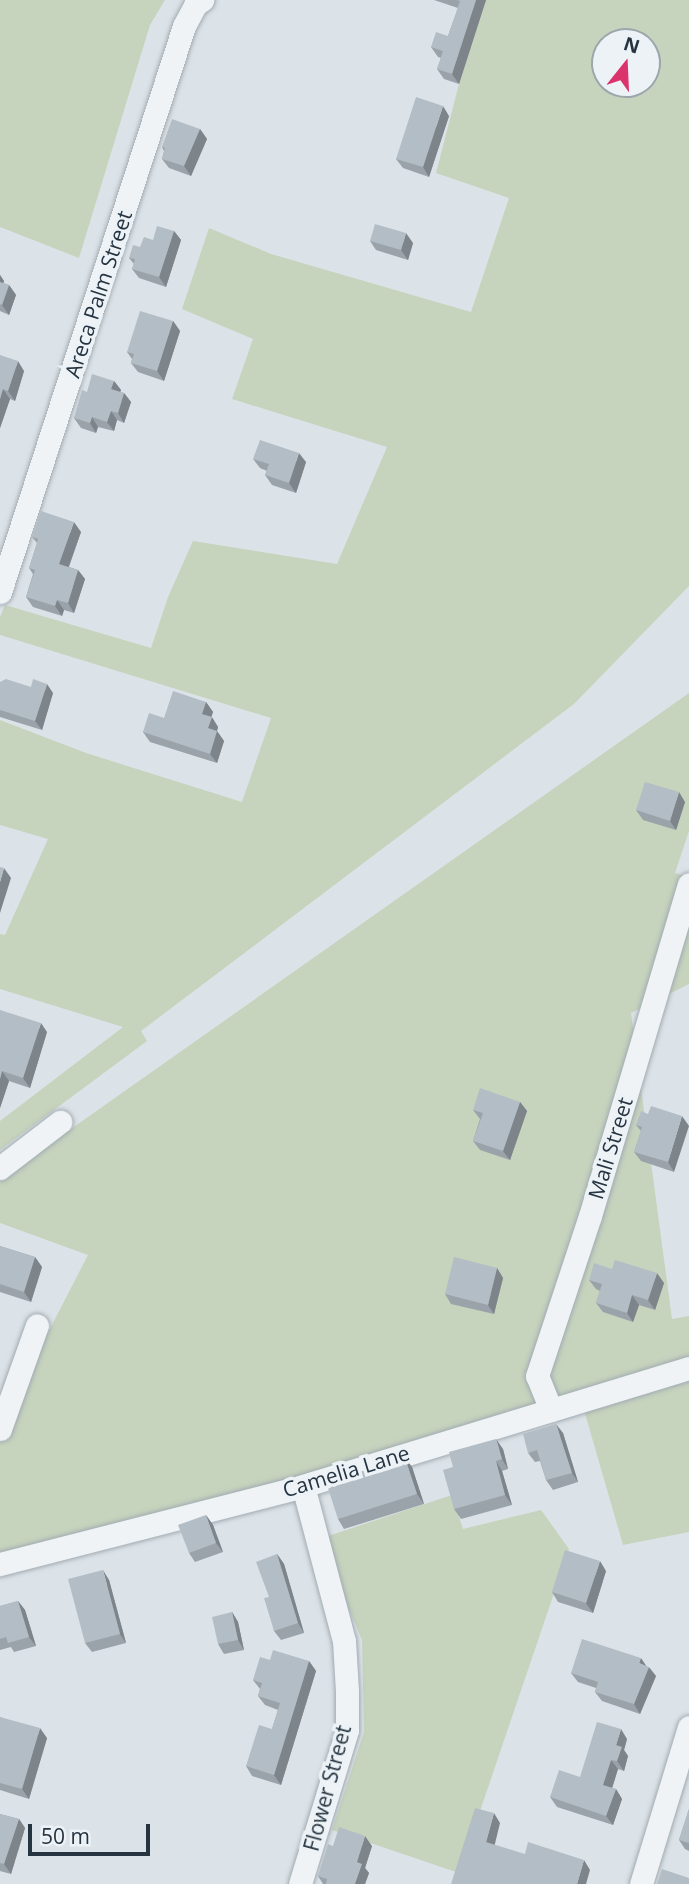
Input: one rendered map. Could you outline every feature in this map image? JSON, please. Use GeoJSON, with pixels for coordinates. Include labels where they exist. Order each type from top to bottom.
{"type":"FeatureCollection","features":[{"type":"Feature","properties":{"kind":"street","name":"Areca Palm Street"},"geometry":{"type":"LineString","coordinates":[[0,592],[184,26],[195,5],[202,0]]}},
{"type":"Feature","properties":{"kind":"street","name":"Mali Street"},"geometry":{"type":"LineString","coordinates":[[551,1410],[537,1376],[590,1216],[689,884]]}},
{"type":"Feature","properties":{"kind":"street"},"geometry":{"type":"LineString","coordinates":[[0,1168],[60,1122]]}},
{"type":"Feature","properties":{"kind":"street"},"geometry":{"type":"LineString","coordinates":[[0,1429],[37,1325]]}},
{"type":"Feature","properties":{"kind":"street","name":"Camelia Lane"},"geometry":{"type":"LineString","coordinates":[[0,1564],[303,1486],[689,1367]]}},
{"type":"Feature","properties":{"kind":"street","name":"Flower Street"},"geometry":{"type":"LineString","coordinates":[[300,1884],[347,1730],[344,1641],[303,1486]]}},
{"type":"Feature","properties":{"kind":"street"},"geometry":{"type":"LineString","coordinates":[[641,1884],[689,1727]]}},
{"type":"Feature","properties":{"kind":"green space"},"geometry":{"type":"Polygon","coordinates":[[[0,0],[165,0],[150,25],[79,258],[0,227],[0,0]]]}},
{"type":"Feature","properties":{"kind":"green space"},"geometry":{"type":"Polygon","coordinates":[[[486,0],[689,0],[689,586],[574,704],[141,1031],[147,1041],[0,1150],[0,1121],[123,1027],[0,989],[0,934],[5,935],[48,839],[0,825],[0,720],[86,753],[242,802],[271,718],[0,635],[0,617],[5,605],[151,648],[168,597],[193,541],[337,564],[387,447],[232,399],[253,339],[182,309],[209,228],[271,254],[471,312],[509,198],[436,173],[459,84],[486,0]]]}},
{"type":"Feature","properties":{"kind":"green space"},"geometry":{"type":"Polygon","coordinates":[[[689,693],[689,831],[675,873],[689,877],[689,984],[631,1013],[672,1319],[689,1316],[689,1532],[623,1545],[584,1410],[0,1564],[0,1431],[6,1414],[88,1255],[0,1223],[0,1179],[689,693]]]}},
{"type":"Feature","properties":{"kind":"green space"},"geometry":{"type":"Polygon","coordinates":[[[452,1495],[463,1529],[541,1510],[569,1549],[459,1873],[332,1830],[364,1732],[362,1640],[319,1539],[452,1495]]]}},
{"type":"Feature","properties":{"kind":"building"},"geometry":{"type":"Polygon","coordinates":[[[457,0],[476,0],[452,74],[437,69],[443,51],[431,47],[436,32],[448,36],[460,1],[457,0]]]}},
{"type":"Feature","properties":{"kind":"building"},"geometry":{"type":"Polygon","coordinates":[[[416,97],[443,106],[423,167],[396,159],[416,97]]]}},
{"type":"Feature","properties":{"kind":"building"},"geometry":{"type":"Polygon","coordinates":[[[172,119],[200,129],[184,166],[162,159],[165,148],[162,147],[172,119]]]}},
{"type":"Feature","properties":{"kind":"building"},"geometry":{"type":"Polygon","coordinates":[[[375,224],[406,233],[401,250],[370,241],[375,224]]]}},
{"type":"Feature","properties":{"kind":"building"},"geometry":{"type":"Polygon","coordinates":[[[157,226],[174,231],[159,277],[132,269],[135,259],[129,258],[133,245],[140,247],[144,237],[153,240],[157,226]]]}},
{"type":"Feature","properties":{"kind":"building"},"geometry":{"type":"Polygon","coordinates":[[[0,282],[9,285],[2,305],[0,304],[0,282]]]}},
{"type":"Feature","properties":{"kind":"building"},"geometry":{"type":"Polygon","coordinates":[[[140,311],[173,321],[157,371],[131,363],[134,354],[127,352],[140,311]]]}},
{"type":"Feature","properties":{"kind":"building"},"geometry":{"type":"Polygon","coordinates":[[[0,355],[18,361],[8,391],[3,389],[0,399],[0,355]]]}},
{"type":"Feature","properties":{"kind":"building"},"geometry":{"type":"Polygon","coordinates":[[[92,374],[114,381],[111,389],[124,393],[118,413],[111,411],[107,422],[92,417],[90,423],[74,418],[82,390],[87,392],[92,374]]]}},
{"type":"Feature","properties":{"kind":"building"},"geometry":{"type":"Polygon","coordinates":[[[260,440],[299,453],[289,483],[265,475],[269,464],[253,459],[260,440]]]}},
{"type":"Feature","properties":{"kind":"building"},"geometry":{"type":"Polygon","coordinates":[[[41,511],[74,522],[59,564],[78,570],[68,603],[57,600],[55,606],[26,597],[35,570],[29,568],[38,539],[32,537],[41,511]]]}},
{"type":"Feature","properties":{"kind":"building"},"geometry":{"type":"Polygon","coordinates":[[[6,679],[31,687],[33,679],[47,684],[35,721],[0,710],[0,682],[6,679]]]}},
{"type":"Feature","properties":{"kind":"building"},"geometry":{"type":"Polygon","coordinates":[[[173,691],[206,702],[202,714],[212,717],[208,728],[217,731],[210,754],[143,732],[149,713],[164,718],[173,691]]]}},
{"type":"Feature","properties":{"kind":"building"},"geometry":{"type":"Polygon","coordinates":[[[645,782],[679,792],[670,821],[636,810],[645,782]]]}},
{"type":"Feature","properties":{"kind":"building"},"geometry":{"type":"Polygon","coordinates":[[[0,1010],[41,1023],[23,1078],[2,1071],[0,1079],[0,1010]]]}},
{"type":"Feature","properties":{"kind":"building"},"geometry":{"type":"Polygon","coordinates":[[[480,1088],[520,1102],[503,1151],[473,1141],[483,1113],[473,1110],[480,1088]]]}},
{"type":"Feature","properties":{"kind":"building"},"geometry":{"type":"Polygon","coordinates":[[[651,1106],[682,1116],[668,1162],[634,1152],[642,1127],[636,1125],[641,1111],[648,1114],[651,1106]]]}},
{"type":"Feature","properties":{"kind":"building"},"geometry":{"type":"Polygon","coordinates":[[[0,1246],[35,1257],[24,1292],[0,1284],[0,1246]]]}},
{"type":"Feature","properties":{"kind":"building"},"geometry":{"type":"Polygon","coordinates":[[[454,1257],[497,1268],[488,1305],[445,1294],[454,1257]]]}},
{"type":"Feature","properties":{"kind":"building"},"geometry":{"type":"Polygon","coordinates":[[[615,1260],[657,1273],[648,1300],[632,1295],[627,1313],[596,1303],[602,1284],[589,1280],[594,1263],[612,1269],[615,1260]]]}},
{"type":"Feature","properties":{"kind":"building"},"geometry":{"type":"Polygon","coordinates":[[[556,1424],[572,1473],[546,1480],[537,1450],[528,1453],[523,1434],[556,1424]]]}},
{"type":"Feature","properties":{"kind":"building"},"geometry":{"type":"Polygon","coordinates":[[[496,1439],[502,1459],[496,1461],[505,1495],[454,1509],[443,1470],[453,1467],[449,1452],[496,1439]]]}},
{"type":"Feature","properties":{"kind":"building"},"geometry":{"type":"Polygon","coordinates":[[[405,1458],[417,1494],[338,1519],[326,1482],[405,1458]]]}},
{"type":"Feature","properties":{"kind":"building"},"geometry":{"type":"Polygon","coordinates":[[[206,1515],[216,1543],[189,1553],[178,1525],[206,1515]]]}},
{"type":"Feature","properties":{"kind":"building"},"geometry":{"type":"Polygon","coordinates":[[[565,1550],[600,1561],[586,1603],[552,1592],[565,1550]]]}},
{"type":"Feature","properties":{"kind":"building"},"geometry":{"type":"Polygon","coordinates":[[[277,1554],[298,1623],[274,1631],[264,1598],[269,1597],[256,1562],[277,1554]]]}},
{"type":"Feature","properties":{"kind":"building"},"geometry":{"type":"Polygon","coordinates":[[[103,1570],[120,1634],[85,1643],[68,1579],[103,1570]]]}},
{"type":"Feature","properties":{"kind":"building"},"geometry":{"type":"Polygon","coordinates":[[[18,1601],[29,1637],[8,1643],[6,1637],[0,1639],[0,1606],[18,1601]]]}},
{"type":"Feature","properties":{"kind":"building"},"geometry":{"type":"Polygon","coordinates":[[[232,1612],[238,1640],[218,1644],[212,1617],[232,1612]]]}},
{"type":"Feature","properties":{"kind":"building"},"geometry":{"type":"Polygon","coordinates":[[[582,1639],[641,1658],[639,1663],[649,1667],[634,1704],[595,1692],[598,1682],[571,1673],[582,1639]]]}},
{"type":"Feature","properties":{"kind":"building"},"geometry":{"type":"Polygon","coordinates":[[[273,1650],[309,1661],[274,1775],[246,1766],[259,1725],[272,1729],[280,1703],[258,1696],[262,1683],[253,1680],[260,1657],[270,1660],[273,1650]]]}},
{"type":"Feature","properties":{"kind":"building"},"geometry":{"type":"Polygon","coordinates":[[[0,1717],[40,1728],[22,1789],[0,1783],[0,1717]]]}},
{"type":"Feature","properties":{"kind":"building"},"geometry":{"type":"Polygon","coordinates":[[[597,1722],[621,1729],[616,1745],[622,1747],[617,1761],[611,1760],[603,1785],[616,1789],[606,1816],[550,1797],[559,1770],[580,1777],[597,1722]]]}},
{"type":"Feature","properties":{"kind":"building"},"geometry":{"type":"Polygon","coordinates":[[[475,1808],[494,1813],[486,1842],[525,1854],[528,1842],[584,1860],[577,1884],[451,1884],[475,1808]]]}},
{"type":"Feature","properties":{"kind":"building"},"geometry":{"type":"Polygon","coordinates":[[[689,1809],[689,1843],[679,1840],[689,1809]]]}},
{"type":"Feature","properties":{"kind":"building"},"geometry":{"type":"Polygon","coordinates":[[[0,1814],[19,1819],[4,1864],[0,1863],[0,1814]]]}},
{"type":"Feature","properties":{"kind":"building"},"geometry":{"type":"Polygon","coordinates":[[[339,1827],[365,1836],[357,1862],[362,1864],[355,1884],[326,1884],[327,1879],[318,1876],[328,1844],[333,1846],[339,1827]]]}},
{"type":"Feature","properties":{"kind":"building"},"geometry":{"type":"Polygon","coordinates":[[[662,1869],[689,1878],[689,1884],[657,1884],[662,1869]]]}}]}
